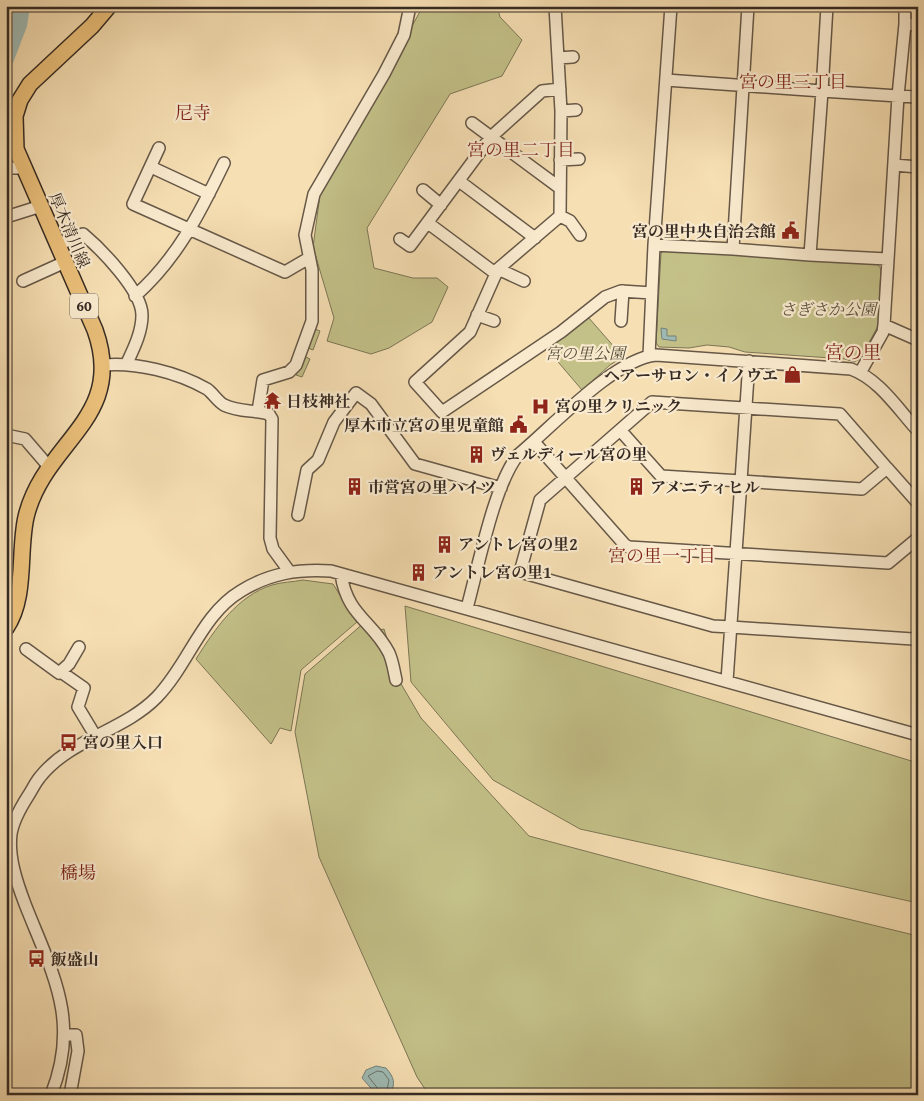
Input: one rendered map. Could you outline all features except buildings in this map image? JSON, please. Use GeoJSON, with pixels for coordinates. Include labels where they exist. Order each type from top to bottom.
{"type":"FeatureCollection","features":[{"type":"Feature","properties":{"kind":"main road","name":"厚木清川線"},"geometry":{"type":"LineString","coordinates":[[6,628],[18,600],[27,515],[41,481],[88,416],[98,397],[103,381],[103,365],[95,330],[16,149],[15,116],[20,100],[30,84],[92,26],[109,6]]}},
{"type":"Feature","properties":{"kind":"street"},"geometry":{"type":"LineString","coordinates":[[258,411],[263,380],[289,372],[296,366],[312,321],[312,270],[305,235],[314,194],[384,74],[404,35],[410,6]]}},
{"type":"Feature","properties":{"kind":"street"},"geometry":{"type":"LineString","coordinates":[[555,6],[561,111],[560,216],[496,271],[470,332],[454,354],[415,382],[442,412],[562,332],[600,300],[623,291],[652,293]]}},
{"type":"Feature","properties":{"kind":"street"},"geometry":{"type":"LineString","coordinates":[[649,356],[654,245],[671,6]]}},
{"type":"Feature","properties":{"kind":"street"},"geometry":{"type":"LineString","coordinates":[[733,249],[748,6]]}},
{"type":"Feature","properties":{"kind":"street"},"geometry":{"type":"LineString","coordinates":[[810,255],[827,6]]}},
{"type":"Feature","properties":{"kind":"street"},"geometry":{"type":"LineString","coordinates":[[860,373],[883,332],[884,325],[905,6]]}},
{"type":"Feature","properties":{"kind":"street"},"geometry":{"type":"LineString","coordinates":[[904,24],[918,25]]}},
{"type":"Feature","properties":{"kind":"street"},"geometry":{"type":"LineString","coordinates":[[558,58],[573,57]]}},
{"type":"Feature","properties":{"kind":"street"},"geometry":{"type":"LineString","coordinates":[[666,80],[918,97]]}},
{"type":"Feature","properties":{"kind":"street"},"geometry":{"type":"LineString","coordinates":[[400,239],[410,246],[491,137],[542,91],[560,89]]}},
{"type":"Feature","properties":{"kind":"street"},"geometry":{"type":"LineString","coordinates":[[561,111],[576,110]]}},
{"type":"Feature","properties":{"kind":"street"},"geometry":{"type":"LineString","coordinates":[[472,123],[560,188]]}},
{"type":"Feature","properties":{"kind":"street"},"geometry":{"type":"LineString","coordinates":[[159,148],[132,204],[285,272],[309,258]]}},
{"type":"Feature","properties":{"kind":"street"},"geometry":{"type":"LineString","coordinates":[[560,160],[579,159]]}},
{"type":"Feature","properties":{"kind":"street"},"geometry":{"type":"LineString","coordinates":[[135,296],[176,253],[190,230],[224,163]]}},
{"type":"Feature","properties":{"kind":"street"},"geometry":{"type":"LineString","coordinates":[[894,165],[918,167]]}},
{"type":"Feature","properties":{"kind":"street"},"geometry":{"type":"LineString","coordinates":[[151,167],[209,194]]}},
{"type":"Feature","properties":{"kind":"street"},"geometry":{"type":"LineString","coordinates":[[6,168],[24,168]]}},
{"type":"Feature","properties":{"kind":"street"},"geometry":{"type":"LineString","coordinates":[[459,181],[535,238]]}},
{"type":"Feature","properties":{"kind":"street"},"geometry":{"type":"LineString","coordinates":[[423,190],[441,205]]}},
{"type":"Feature","properties":{"kind":"street"},"geometry":{"type":"LineString","coordinates":[[6,217],[41,206]]}},
{"type":"Feature","properties":{"kind":"street"},"geometry":{"type":"LineString","coordinates":[[560,216],[570,221],[580,235]]}},
{"type":"Feature","properties":{"kind":"street"},"geometry":{"type":"LineString","coordinates":[[428,223],[496,271],[524,281]]}},
{"type":"Feature","properties":{"kind":"street"},"geometry":{"type":"LineString","coordinates":[[58,246],[73,237],[83,234],[107,258],[135,296],[142,313],[140,334],[128,363]]}},
{"type":"Feature","properties":{"kind":"street"},"geometry":{"type":"LineString","coordinates":[[654,245],[887,260]]}},
{"type":"Feature","properties":{"kind":"street"},"geometry":{"type":"LineString","coordinates":[[23,281],[65,262]]}},
{"type":"Feature","properties":{"kind":"street"},"geometry":{"type":"LineString","coordinates":[[621,321],[623,291]]}},
{"type":"Feature","properties":{"kind":"street"},"geometry":{"type":"LineString","coordinates":[[477,315],[494,321]]}},
{"type":"Feature","properties":{"kind":"street"},"geometry":{"type":"LineString","coordinates":[[884,325],[918,340]]}},
{"type":"Feature","properties":{"kind":"street"},"geometry":{"type":"LineString","coordinates":[[467,608],[509,466],[616,370],[649,356],[838,367],[860,373],[877,385],[918,431]]}},
{"type":"Feature","properties":{"kind":"street"},"geometry":{"type":"LineString","coordinates":[[727,681],[749,361]]}},
{"type":"Feature","properties":{"kind":"street"},"geometry":{"type":"LineString","coordinates":[[103,365],[128,363],[142,365],[200,386],[223,404],[235,409],[269,414],[272,419],[270,538],[273,549],[289,571]]}},
{"type":"Feature","properties":{"kind":"street"},"geometry":{"type":"LineString","coordinates":[[298,515],[305,492],[307,470],[318,460],[334,422],[358,390],[371,404],[415,464],[501,488]]}},
{"type":"Feature","properties":{"kind":"street"},"geometry":{"type":"LineString","coordinates":[[916,641],[713,626],[520,572],[540,500],[652,402],[840,414],[918,503]]}},
{"type":"Feature","properties":{"kind":"street"},"geometry":{"type":"LineString","coordinates":[[620,430],[662,476],[862,489],[887,468]]}},
{"type":"Feature","properties":{"kind":"street"},"geometry":{"type":"LineString","coordinates":[[6,434],[25,439],[50,468]]}},
{"type":"Feature","properties":{"kind":"street"},"geometry":{"type":"LineString","coordinates":[[534,442],[625,545],[629,547],[888,563],[918,538]]}},
{"type":"Feature","properties":{"kind":"street"},"geometry":{"type":"LineString","coordinates":[[51,1095],[63,1057],[65,1035],[64,1012],[58,990],[18,887],[11,856],[11,834],[21,807],[40,777],[56,762],[96,737],[113,729],[158,697],[206,624],[240,591],[261,580],[289,571],[316,570],[341,574],[918,735]]}},
{"type":"Feature","properties":{"kind":"street"},"geometry":{"type":"LineString","coordinates":[[341,574],[343,587],[350,604],[388,652],[396,680]]}},
{"type":"Feature","properties":{"kind":"street"},"geometry":{"type":"LineString","coordinates":[[61,672],[69,664],[79,647]]}},
{"type":"Feature","properties":{"kind":"street"},"geometry":{"type":"LineString","coordinates":[[26,649],[59,674],[61,672],[84,688],[78,707],[96,737]]}},
{"type":"Feature","properties":{"kind":"street"},"geometry":{"type":"LineString","coordinates":[[65,1035],[76,1035],[78,1051],[70,1095]]}},
{"type":"Feature","properties":{"kind":"green space"},"geometry":{"type":"Polygon","coordinates":[[[423,6],[497,6],[500,17],[522,40],[502,76],[450,94],[367,228],[374,268],[413,278],[437,278],[448,287],[432,322],[389,348],[371,354],[327,341],[334,318],[313,247],[320,195],[423,6]]]}},
{"type":"Feature","properties":{"kind":"green space","name":"さぎさか公園"},"geometry":{"type":"Polygon","coordinates":[[[665,250],[877,264],[881,269],[878,326],[860,359],[854,362],[845,359],[745,352],[729,347],[707,345],[689,348],[659,347],[656,343],[661,253],[665,250]]]}},
{"type":"Feature","properties":{"kind":"green space","name":"宮の里公園"},"geometry":{"type":"Polygon","coordinates":[[[588,317],[623,357],[610,365],[582,390],[547,349],[588,317]]]}},
{"type":"Feature","properties":{"kind":"green space"},"geometry":{"type":"Polygon","coordinates":[[[315,329],[320,331],[313,350],[308,348],[315,329]]]}},
{"type":"Feature","properties":{"kind":"green space"},"geometry":{"type":"Polygon","coordinates":[[[304,356],[310,359],[302,377],[296,375],[304,356]]]}},
{"type":"Feature","properties":{"kind":"green space"},"geometry":{"type":"Polygon","coordinates":[[[303,580],[333,584],[357,622],[301,670],[291,731],[280,728],[271,744],[196,659],[219,625],[248,597],[272,585],[303,580]]]}},
{"type":"Feature","properties":{"kind":"green space"},"geometry":{"type":"Polygon","coordinates":[[[405,606],[918,763],[918,903],[580,829],[493,780],[411,682],[405,606]]]}},
{"type":"Feature","properties":{"kind":"green space"},"geometry":{"type":"Polygon","coordinates":[[[365,622],[371,632],[384,629],[390,649],[390,665],[421,718],[529,836],[765,899],[918,936],[918,1095],[429,1095],[417,1077],[319,857],[295,732],[305,674],[365,622]]]}},
{"type":"Feature","properties":{"kind":"water"},"geometry":{"type":"Polygon","coordinates":[[[661,328],[667,329],[667,336],[676,336],[676,341],[662,339],[661,328]]]}},
{"type":"Feature","properties":{"kind":"water"},"geometry":{"type":"Polygon","coordinates":[[[376,1066],[386,1068],[391,1074],[393,1087],[390,1095],[377,1095],[362,1078],[366,1070],[376,1066]]]}},
{"type":"Feature","properties":{"kind":"waterway"},"geometry":{"type":"LineString","coordinates":[[6,59],[19,25],[22,6]]}},
{"type":"Feature","properties":{"kind":"place","name":"宮の里中央自治会館"},"geometry":{"type":"Point","coordinates":[790,231]}},
{"type":"Feature","properties":{"kind":"place","name":"ヘアーサロン・イノウエ"},"geometry":{"type":"Point","coordinates":[792,375]}},
{"type":"Feature","properties":{"kind":"place","name":"日枝神社"},"geometry":{"type":"Point","coordinates":[272,401]}},
{"type":"Feature","properties":{"kind":"place","name":"宮の里クリニック"},"geometry":{"type":"Point","coordinates":[541,406]}},
{"type":"Feature","properties":{"kind":"place","name":"厚木市立宮の里児童館"},"geometry":{"type":"Point","coordinates":[518,425]}},
{"type":"Feature","properties":{"kind":"place","name":"ヴェルディール宮の里"},"geometry":{"type":"Point","coordinates":[476,454]}},
{"type":"Feature","properties":{"kind":"place","name":"市営宮の里ハイツ"},"geometry":{"type":"Point","coordinates":[354,487]}},
{"type":"Feature","properties":{"kind":"place","name":"アメニティヒル"},"geometry":{"type":"Point","coordinates":[636,487]}},
{"type":"Feature","properties":{"kind":"place","name":"アントレ宮の里2"},"geometry":{"type":"Point","coordinates":[444,544]}},
{"type":"Feature","properties":{"kind":"place","name":"アントレ宮の里1"},"geometry":{"type":"Point","coordinates":[418,572]}},
{"type":"Feature","properties":{"kind":"place","name":"宮の里入口"},"geometry":{"type":"Point","coordinates":[69,742]}},
{"type":"Feature","properties":{"kind":"place","name":"飯盛山"},"geometry":{"type":"Point","coordinates":[37,959]}},
{"type":"Feature","properties":{"kind":"district","name":"宮の里三丁目"},"geometry":{"type":"Point","coordinates":[793,82]}},
{"type":"Feature","properties":{"kind":"district","name":"尼寺"},"geometry":{"type":"Point","coordinates":[193,113]}},
{"type":"Feature","properties":{"kind":"district","name":"宮の里二丁目"},"geometry":{"type":"Point","coordinates":[521,150]}},
{"type":"Feature","properties":{"kind":"district","name":"宮の里"},"geometry":{"type":"Point","coordinates":[853,352]}},
{"type":"Feature","properties":{"kind":"district","name":"宮の里一丁目"},"geometry":{"type":"Point","coordinates":[662,556]}},
{"type":"Feature","properties":{"kind":"district","name":"橋場"},"geometry":{"type":"Point","coordinates":[78,873]}}]}
